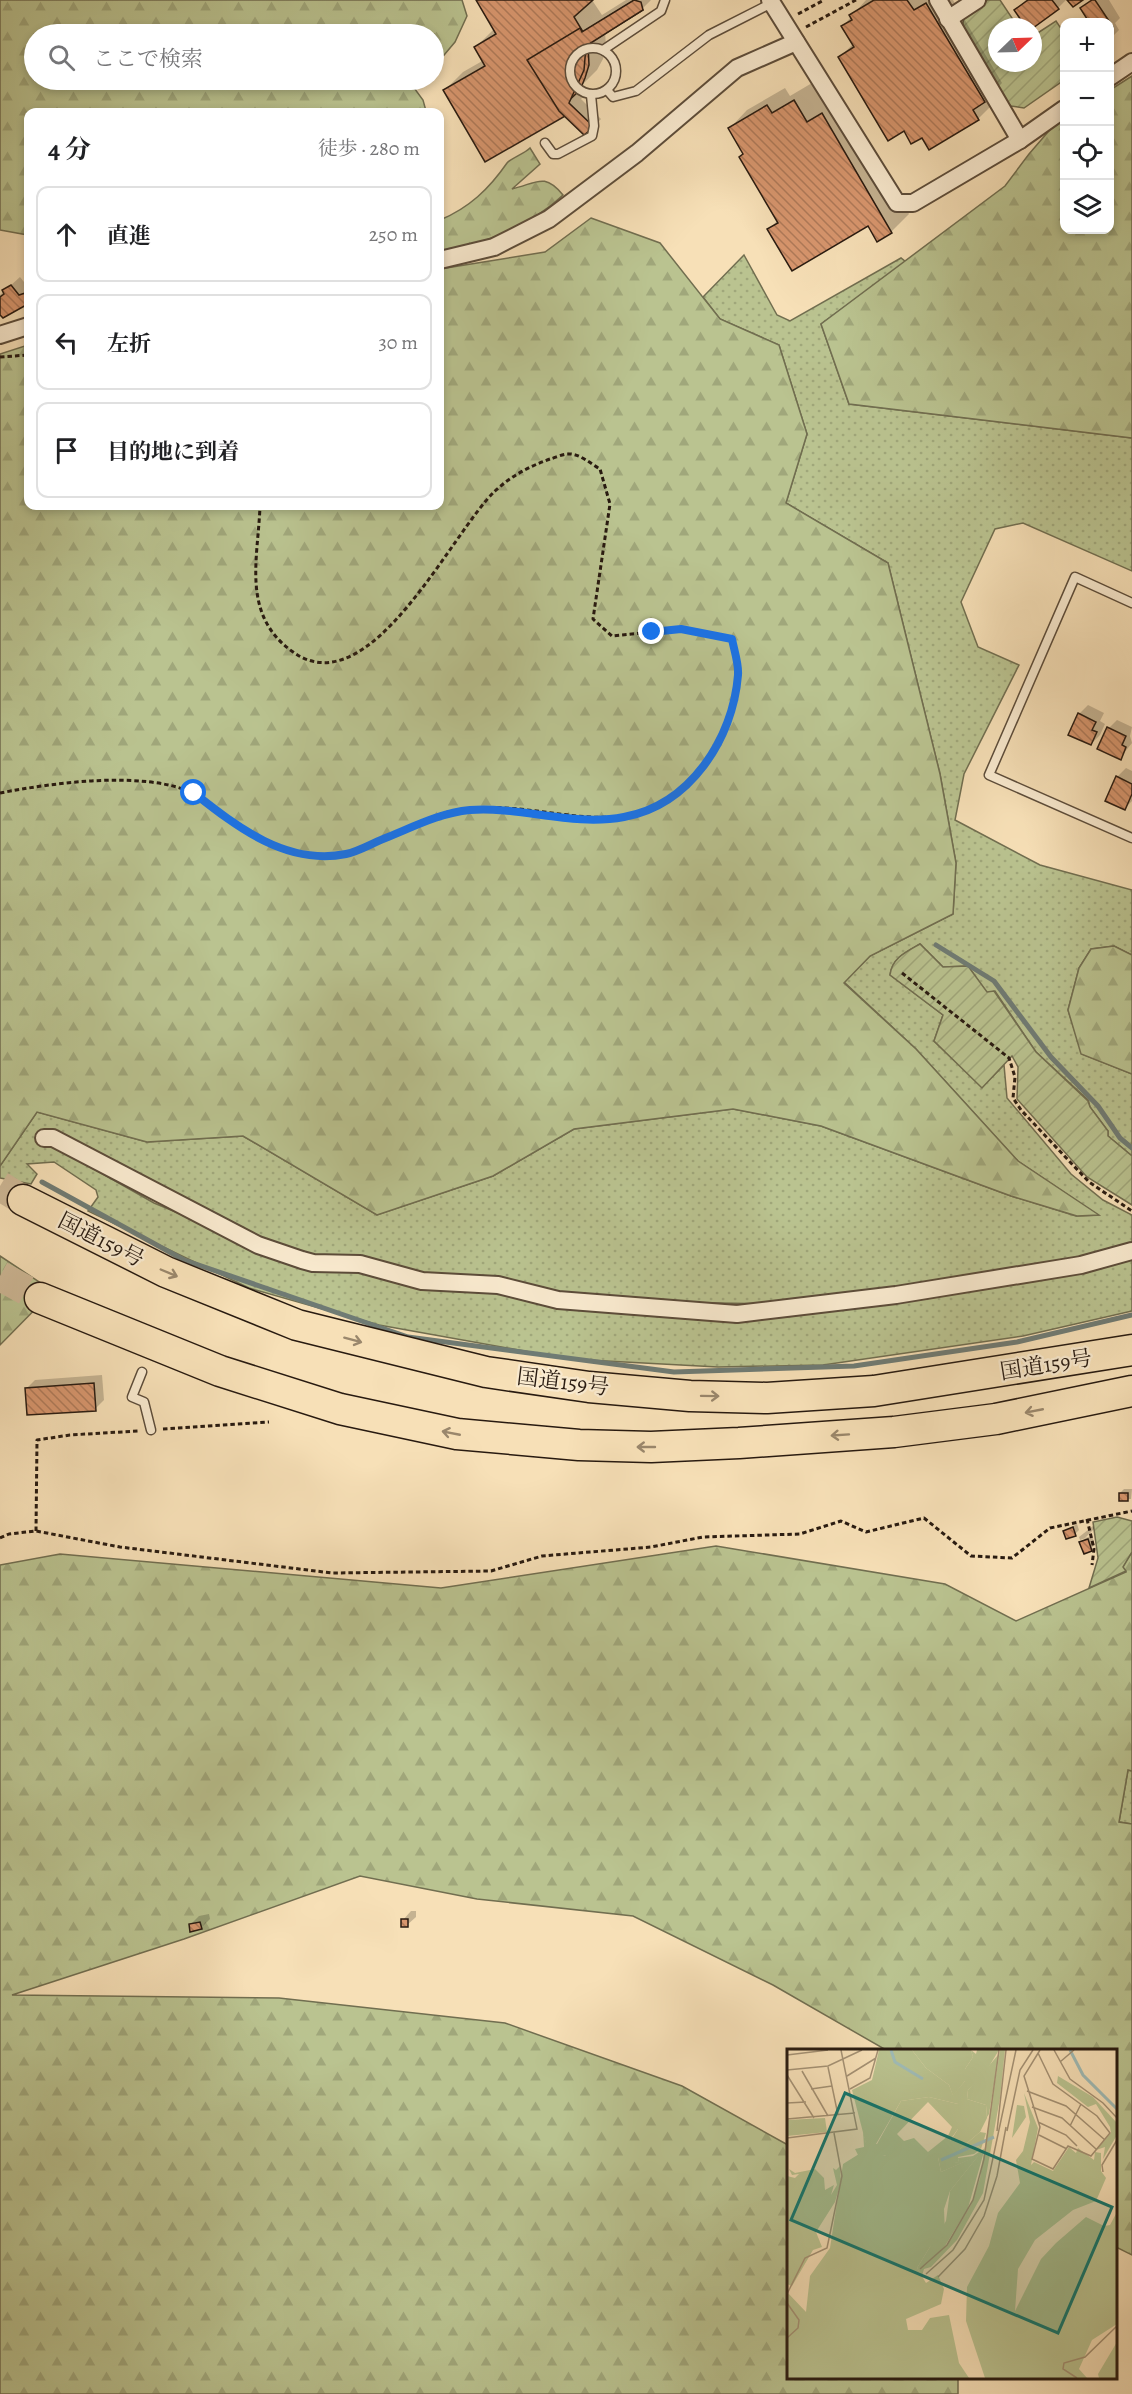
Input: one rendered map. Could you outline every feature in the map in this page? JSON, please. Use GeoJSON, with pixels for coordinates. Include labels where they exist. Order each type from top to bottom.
{"type":"FeatureCollection","features":[{"type":"Feature","properties":{"kind":"highway","name":"国道159号"},"geometry":{"type":"LineString","coordinates":[[23,1200],[166,1272],[297,1325],[486,1372],[590,1387],[690,1396],[767,1398],[874,1391],[1132,1350]]}},
{"type":"Feature","properties":{"kind":"highway","name":"国道159号"},"geometry":{"type":"LineString","coordinates":[[40,1298],[220,1371],[340,1409],[457,1434],[579,1445],[695,1445],[894,1432],[996,1419],[1132,1393]]}},
{"type":"Feature","properties":{"kind":"highway"},"geometry":{"type":"LineString","coordinates":[[874,1391],[1132,1331]]}},
{"type":"Feature","properties":{"kind":"street"},"geometry":{"type":"LineString","coordinates":[[938,0],[1020,140]]}},
{"type":"Feature","properties":{"kind":"street"},"geometry":{"type":"LineString","coordinates":[[948,19],[977,0]]}},
{"type":"Feature","properties":{"kind":"street"},"geometry":{"type":"LineString","coordinates":[[771,2],[799,36],[897,203],[913,203],[1020,140],[1060,112]]}},
{"type":"Feature","properties":{"kind":"street"},"geometry":{"type":"LineString","coordinates":[[444,259],[494,247],[549,219],[637,153],[737,68],[799,36]]}},
{"type":"Feature","properties":{"kind":"street"},"geometry":{"type":"LineString","coordinates":[[1114,74],[1132,62]]}},
{"type":"Feature","properties":{"kind":"street"},"geometry":{"type":"LineString","coordinates":[[0,335],[24,327]]}},
{"type":"Feature","properties":{"kind":"street"},"geometry":{"type":"LineString","coordinates":[[44,1138],[52,1138],[258,1245],[302,1260],[313,1263],[360,1264],[429,1282],[498,1285],[558,1300],[737,1314],[908,1294],[1082,1265],[1132,1251]]}},
{"type":"Feature","properties":{"kind":"lane"},"geometry":{"type":"LineString","coordinates":[[603,50],[615,61],[616,77],[607,90],[591,94],[584,93],[572,81],[571,65],[580,52],[587,49],[603,50],[662,11],[665,0]]}},
{"type":"Feature","properties":{"kind":"lane"},"geometry":{"type":"LineString","coordinates":[[607,90],[613,97],[636,91],[709,35],[771,2]]}},
{"type":"Feature","properties":{"kind":"lane"},"geometry":{"type":"LineString","coordinates":[[545,143],[552,154],[558,154],[592,136],[594,126],[591,94]]}},
{"type":"Feature","properties":{"kind":"lane"},"geometry":{"type":"LineString","coordinates":[[1132,603],[1075,577],[989,776],[1132,838]]}},
{"type":"Feature","properties":{"kind":"lane"},"geometry":{"type":"LineString","coordinates":[[142,1372],[132,1397],[144,1402],[151,1430]]}},
{"type":"Feature","properties":{"kind":"path"},"geometry":{"type":"LineString","coordinates":[[794,16],[824,0]]}},
{"type":"Feature","properties":{"kind":"path"},"geometry":{"type":"LineString","coordinates":[[799,36],[856,0]]}},
{"type":"Feature","properties":{"kind":"path"},"geometry":{"type":"LineString","coordinates":[[0,357],[24,355]]}},
{"type":"Feature","properties":{"kind":"path"},"geometry":{"type":"LineString","coordinates":[[0,793],[39,785],[128,781],[166,783],[194,793],[270,846],[317,855],[346,854],[448,812],[493,808],[586,819],[624,817],[672,799],[699,772],[720,739],[731,712],[738,673],[732,639],[681,629],[612,636],[593,619],[609,504],[600,469],[583,458],[568,454],[529,466],[496,490],[402,615],[372,644],[345,659],[317,664],[304,660],[283,645],[261,614],[255,587],[260,510]]}},
{"type":"Feature","properties":{"kind":"path"},"geometry":{"type":"LineString","coordinates":[[902,973],[1009,1058],[1015,1077],[1012,1098],[1021,1110],[1089,1182],[1132,1211]]}},
{"type":"Feature","properties":{"kind":"path"},"geometry":{"type":"LineString","coordinates":[[36,1531],[37,1440],[70,1435],[269,1422]]}},
{"type":"Feature","properties":{"kind":"path"},"geometry":{"type":"LineString","coordinates":[[0,1538],[9,1534],[36,1531],[120,1547],[332,1573],[491,1571],[542,1556],[651,1547],[703,1537],[800,1534],[841,1521],[866,1532],[924,1518],[971,1556],[1012,1558],[1050,1528],[1132,1511]]}},
{"type":"Feature","properties":{"kind":"path"},"geometry":{"type":"LineString","coordinates":[[1087,1519],[1094,1549],[1092,1565]]}},
{"type":"Feature","properties":{"kind":"green space"},"geometry":{"type":"Polygon","coordinates":[[[0,0],[462,0],[467,16],[455,42],[444,55],[444,24],[24,24],[24,90],[416,90],[423,100],[425,108],[24,108],[24,234],[0,230],[0,0]]]}},
{"type":"Feature","properties":{"kind":"green space"},"geometry":{"type":"Polygon","coordinates":[[[988,0],[1000,0],[1012,18],[988,18],[988,72],[1042,72],[1042,30],[1056,21],[1060,27],[1060,83],[1024,108],[1011,106],[1006,102],[962,29],[964,17],[988,0]]]}},
{"type":"Feature","properties":{"kind":"green space"},"geometry":{"type":"Polygon","coordinates":[[[1132,76],[1132,438],[849,404],[821,324],[1005,186],[1029,154],[1054,125],[1060,121],[1060,234],[1114,234],[1114,87],[1132,76]]]}},
{"type":"Feature","properties":{"kind":"green space"},"geometry":{"type":"Polygon","coordinates":[[[530,148],[540,164],[512,189],[545,181],[563,195],[521,225],[444,255],[444,218],[469,204],[486,189],[509,161],[530,148]]]}},
{"type":"Feature","properties":{"kind":"green space"},"geometry":{"type":"Polygon","coordinates":[[[591,218],[660,243],[720,319],[779,345],[807,434],[786,503],[888,563],[940,774],[956,863],[953,914],[870,956],[844,983],[916,1049],[1018,1161],[1099,1215],[1077,1216],[1011,1196],[821,1126],[733,1109],[574,1129],[493,1176],[377,1215],[243,1136],[147,1142],[37,1112],[0,1166],[0,354],[24,346],[24,510],[444,510],[444,268],[545,252],[591,218]]]}},
{"type":"Feature","properties":{"kind":"green space"},"geometry":{"type":"Polygon","coordinates":[[[744,255],[777,315],[790,321],[901,258],[906,262],[821,324],[849,404],[1132,438],[1132,571],[1023,523],[995,529],[961,602],[978,647],[1019,665],[964,774],[955,820],[1040,865],[1132,890],[1132,955],[1114,946],[1091,949],[1079,968],[1068,1010],[1082,1054],[1132,1074],[1132,1156],[1108,1136],[1108,1131],[1090,1107],[1088,1100],[1036,1052],[995,991],[987,993],[968,966],[943,967],[920,944],[897,960],[890,975],[943,1015],[934,1041],[982,1087],[1004,1065],[1007,1098],[1071,1174],[1103,1200],[1132,1215],[1132,1246],[1090,1257],[938,1282],[773,1304],[657,1302],[553,1292],[452,1278],[380,1264],[297,1255],[72,1145],[58,1135],[42,1133],[39,1141],[50,1144],[154,1203],[311,1268],[347,1269],[428,1287],[480,1290],[537,1300],[690,1314],[768,1316],[925,1299],[1036,1279],[1132,1256],[1132,1311],[1023,1336],[823,1365],[718,1367],[569,1359],[379,1325],[249,1288],[88,1211],[98,1197],[96,1190],[54,1162],[27,1164],[37,1174],[31,1184],[0,1178],[0,1166],[37,1112],[147,1142],[243,1136],[377,1215],[493,1176],[574,1129],[733,1109],[821,1126],[1011,1196],[1076,1216],[1098,1215],[1018,1161],[916,1049],[844,982],[870,956],[953,914],[956,863],[940,774],[888,563],[786,503],[807,434],[779,345],[720,319],[703,297],[744,255]]]}},
{"type":"Feature","properties":{"kind":"green space"},"geometry":{"type":"Polygon","coordinates":[[[920,944],[943,967],[968,966],[987,992],[994,991],[1036,1052],[1088,1101],[1108,1131],[1108,1136],[1132,1156],[1132,1205],[1087,1177],[1017,1099],[1018,1067],[1012,1056],[982,1088],[934,1041],[943,1015],[890,975],[897,960],[920,944]]]}},
{"type":"Feature","properties":{"kind":"green space"},"geometry":{"type":"Polygon","coordinates":[[[1114,946],[1132,955],[1132,1074],[1081,1054],[1068,1010],[1079,968],[1091,949],[1114,946]]]}},
{"type":"Feature","properties":{"kind":"green space"},"geometry":{"type":"Polygon","coordinates":[[[0,1256],[53,1291],[0,1345],[0,1256]]]}},
{"type":"Feature","properties":{"kind":"green space"},"geometry":{"type":"Polygon","coordinates":[[[1117,1517],[1132,1521],[1132,1552],[1123,1567],[1126,1571],[1089,1588],[1098,1558],[1093,1522],[1117,1517]]]}},
{"type":"Feature","properties":{"kind":"green space"},"geometry":{"type":"Polygon","coordinates":[[[716,1546],[945,1584],[1016,1621],[1126,1572],[1122,1567],[1132,1552],[1132,1771],[1128,1770],[1119,1822],[1132,1824],[1132,2255],[1117,2248],[1117,2049],[884,2049],[773,1985],[633,1916],[477,1899],[360,1876],[184,1939],[12,1995],[279,1998],[505,2023],[682,2086],[787,2144],[787,2379],[958,2379],[958,2394],[0,2394],[0,1565],[60,1554],[441,1588],[716,1546]]]}},
{"type":"Feature","properties":{"kind":"green space"},"geometry":{"type":"Polygon","coordinates":[[[1128,1770],[1132,1771],[1132,1824],[1119,1822],[1128,1770]]]}},
{"type":"Feature","properties":{"kind":"building"},"geometry":{"type":"Polygon","coordinates":[[[476,0],[593,0],[574,17],[583,32],[635,0],[643,10],[588,44],[589,65],[585,78],[580,90],[562,107],[567,115],[485,162],[443,90],[485,66],[474,47],[496,34],[476,0]]]}},
{"type":"Feature","properties":{"kind":"building"},"geometry":{"type":"Polygon","coordinates":[[[634,0],[641,2],[643,10],[586,46],[584,70],[569,103],[594,127],[584,135],[559,111],[527,60],[580,28],[582,32],[634,0]]]}},
{"type":"Feature","properties":{"kind":"building"},"geometry":{"type":"Polygon","coordinates":[[[874,0],[907,0],[914,10],[926,3],[985,102],[973,110],[979,120],[929,150],[922,138],[911,144],[904,131],[888,141],[838,57],[854,47],[841,26],[852,20],[849,15],[874,0]]]}},
{"type":"Feature","properties":{"kind":"building"},"geometry":{"type":"Polygon","coordinates":[[[1028,0],[1052,0],[1059,9],[1042,21],[1042,18],[1020,18],[1014,10],[1028,0]]]}},
{"type":"Feature","properties":{"kind":"building"},"geometry":{"type":"Polygon","coordinates":[[[1067,0],[1083,0],[1073,7],[1067,0]]]}},
{"type":"Feature","properties":{"kind":"building"},"geometry":{"type":"Polygon","coordinates":[[[1095,0],[1107,18],[1086,18],[1080,8],[1095,0]]]}},
{"type":"Feature","properties":{"kind":"building"},"geometry":{"type":"Polygon","coordinates":[[[794,100],[807,122],[822,113],[892,233],[877,242],[868,226],[792,271],[767,229],[778,223],[739,157],[743,154],[728,128],[767,105],[772,113],[794,100]]]}},
{"type":"Feature","properties":{"kind":"building"},"geometry":{"type":"Polygon","coordinates":[[[11,285],[19,295],[24,293],[24,306],[3,318],[0,315],[0,297],[4,294],[2,290],[11,285]]]}},
{"type":"Feature","properties":{"kind":"building"},"geometry":{"type":"Polygon","coordinates":[[[1078,713],[1096,722],[1092,730],[1097,732],[1091,745],[1068,735],[1078,713]]]}},
{"type":"Feature","properties":{"kind":"building"},"geometry":{"type":"Polygon","coordinates":[[[1107,727],[1126,736],[1122,745],[1126,747],[1121,760],[1097,749],[1107,727]]]}},
{"type":"Feature","properties":{"kind":"building"},"geometry":{"type":"Polygon","coordinates":[[[1116,776],[1132,784],[1132,794],[1125,810],[1105,801],[1116,776]]]}},
{"type":"Feature","properties":{"kind":"building"},"geometry":{"type":"Polygon","coordinates":[[[94,1383],[96,1411],[27,1415],[25,1388],[94,1383]]]}},
{"type":"Feature","properties":{"kind":"building"},"geometry":{"type":"Polygon","coordinates":[[[1119,1493],[1128,1493],[1128,1501],[1119,1501],[1119,1493]]]}},
{"type":"Feature","properties":{"kind":"building"},"geometry":{"type":"Polygon","coordinates":[[[1073,1527],[1076,1536],[1066,1539],[1063,1531],[1073,1527]]]}},
{"type":"Feature","properties":{"kind":"building"},"geometry":{"type":"Polygon","coordinates":[[[1088,1539],[1092,1551],[1084,1554],[1079,1542],[1088,1539]]]}},
{"type":"Feature","properties":{"kind":"building"},"geometry":{"type":"Polygon","coordinates":[[[401,1919],[408,1919],[408,1927],[401,1927],[401,1919]]]}},
{"type":"Feature","properties":{"kind":"building"},"geometry":{"type":"Polygon","coordinates":[[[200,1922],[202,1929],[190,1932],[189,1924],[200,1922]]]}},
{"type":"Feature","properties":{"kind":"waterway"},"geometry":{"type":"LineString","coordinates":[[936,945],[994,981],[1051,1057],[1098,1106],[1120,1138],[1132,1148]]}},
{"type":"Feature","properties":{"kind":"waterway"},"geometry":{"type":"LineString","coordinates":[[42,1182],[184,1260],[408,1337],[674,1372],[854,1366],[1017,1342],[1132,1315]]}},
{"type":"Feature","properties":{"kind":"tunnel"},"geometry":{"type":"LineString","coordinates":[[0,1186],[23,1200]]}},
{"type":"Feature","properties":{"kind":"tunnel"},"geometry":{"type":"LineString","coordinates":[[0,1276],[40,1298]]}},
{"type":"Feature","properties":{"kind":"route"},"geometry":{"type":"LineString","coordinates":[[194,793],[219,813],[270,846],[317,855],[346,854],[448,812],[493,808],[586,819],[624,817],[672,799],[699,772],[720,739],[731,712],[738,673],[732,639],[681,629],[652,632]]}}]}
